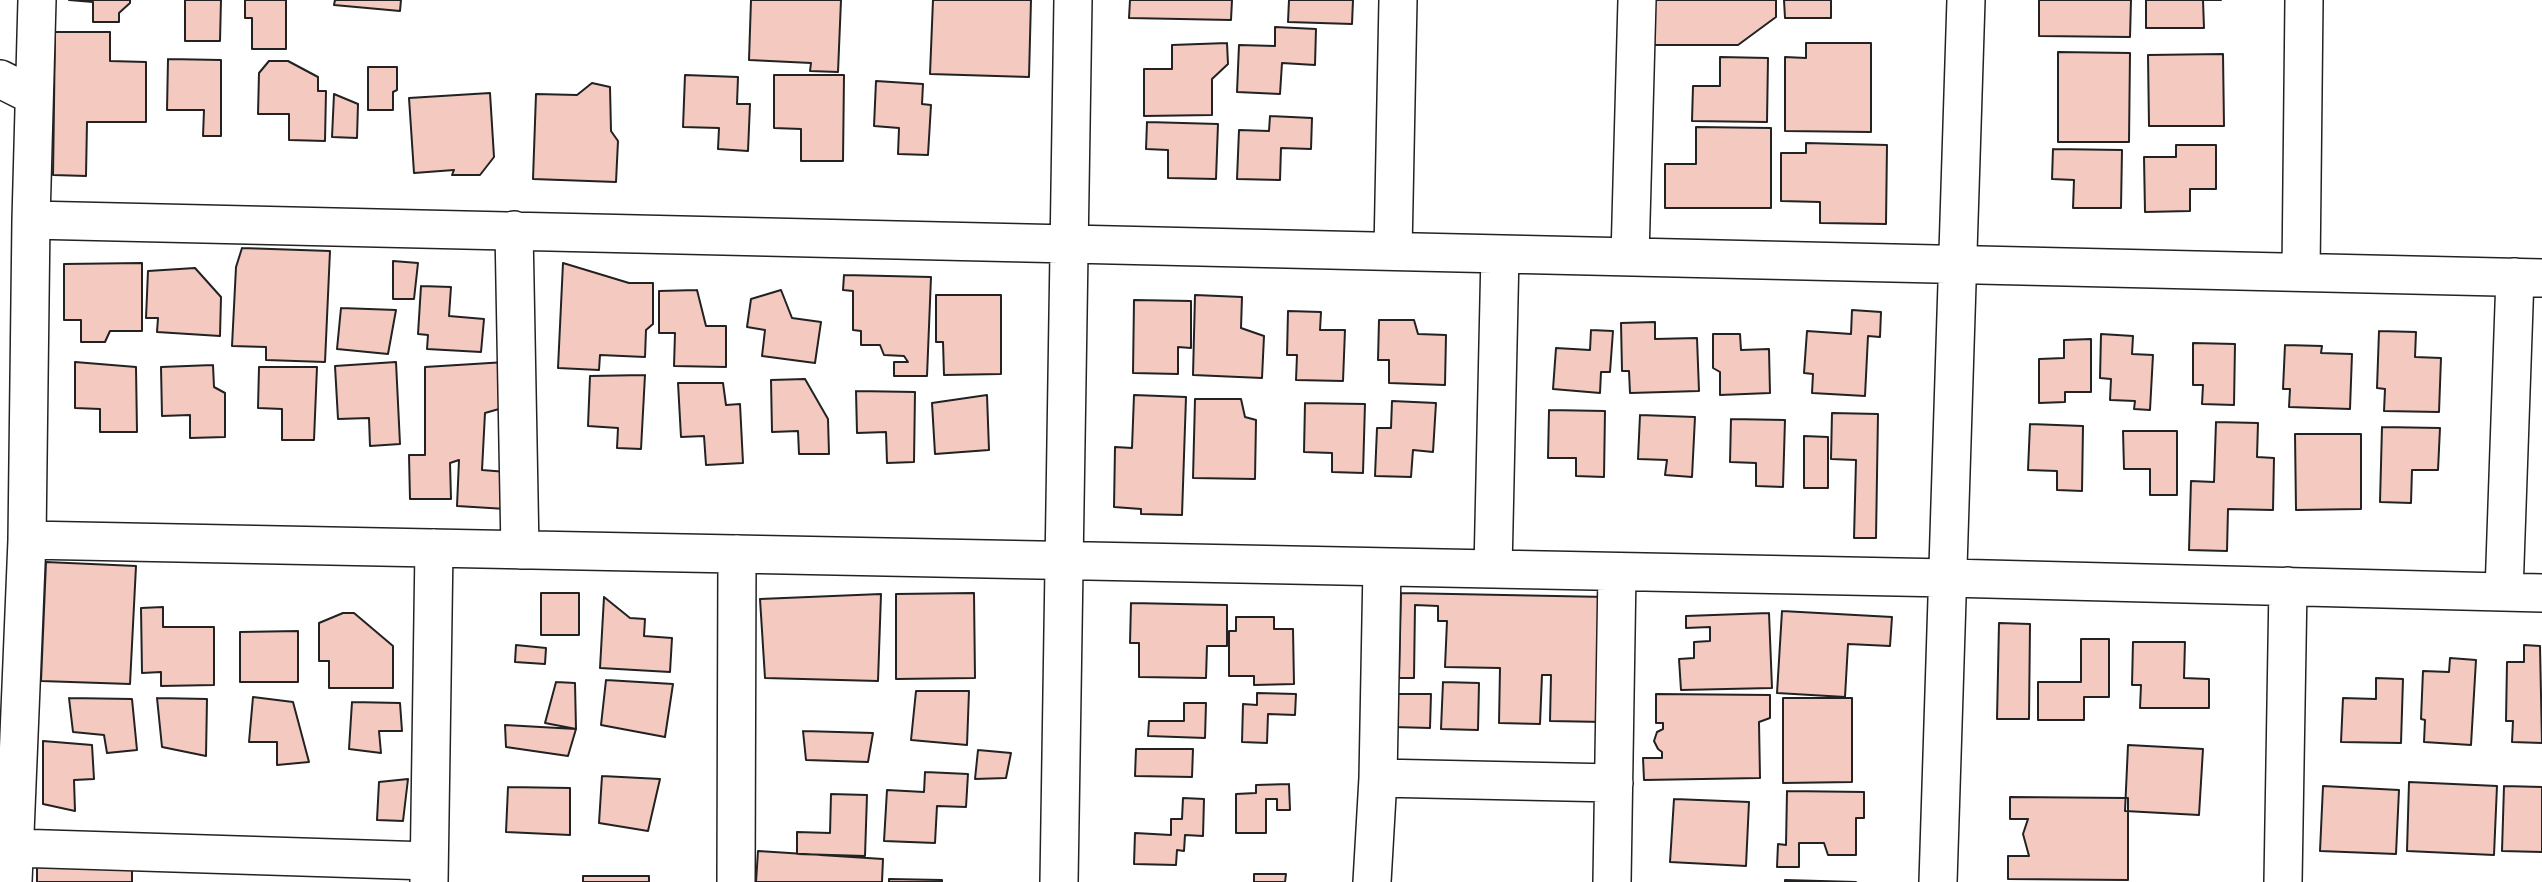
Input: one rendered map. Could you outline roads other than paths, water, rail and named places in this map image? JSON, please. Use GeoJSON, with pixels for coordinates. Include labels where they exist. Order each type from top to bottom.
{"type":"FeatureCollection","features":[{"type":"Feature","properties":{"kind":"street"},"geometry":{"type":"LineString","coordinates":[[37,0],[27,540],[14,865],[429,872],[434,548]]}},
{"type":"Feature","properties":{"kind":"street"},"geometry":{"type":"LineString","coordinates":[[1059,882],[1073,0]]}},
{"type":"Feature","properties":{"kind":"street"},"geometry":{"type":"LineString","coordinates":[[1393,251],[1398,0]]}},
{"type":"Feature","properties":{"kind":"street"},"geometry":{"type":"LineString","coordinates":[[1630,257],[1637,0]]}},
{"type":"Feature","properties":{"kind":"street"},"geometry":{"type":"LineString","coordinates":[[1938,882],[1966,0]]}},
{"type":"Feature","properties":{"kind":"street"},"geometry":{"type":"LineString","coordinates":[[2301,272],[2304,0]]}},
{"type":"Feature","properties":{"kind":"street"},"geometry":{"type":"LineString","coordinates":[[0,79],[34,96]]}},
{"type":"Feature","properties":{"kind":"street"},"geometry":{"type":"LineString","coordinates":[[31,220],[2528,278],[2504,592]]}},
{"type":"Feature","properties":{"kind":"street"},"geometry":{"type":"LineString","coordinates":[[514,230],[520,550]]}},
{"type":"Feature","properties":{"kind":"street"},"geometry":{"type":"LineString","coordinates":[[1493,569],[1500,254]]}},
{"type":"Feature","properties":{"kind":"street"},"geometry":{"type":"LineString","coordinates":[[27,540],[1948,578],[2542,593]]}},
{"type":"Feature","properties":{"kind":"street"},"geometry":{"type":"LineString","coordinates":[[736,882],[737,554]]}},
{"type":"Feature","properties":{"kind":"street"},"geometry":{"type":"LineString","coordinates":[[1372,882],[1378,778],[1382,567]]}},
{"type":"Feature","properties":{"kind":"street"},"geometry":{"type":"LineString","coordinates":[[1612,882],[1616,572]]}},
{"type":"Feature","properties":{"kind":"street"},"geometry":{"type":"LineString","coordinates":[[2283,882],[2288,586]]}},
{"type":"Feature","properties":{"kind":"street"},"geometry":{"type":"LineString","coordinates":[[1378,778],[1614,783]]}}]}
